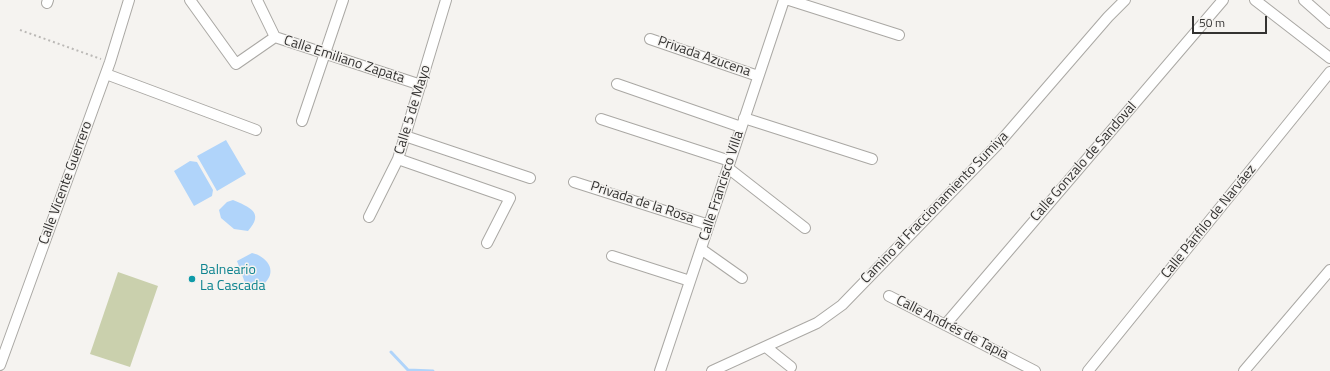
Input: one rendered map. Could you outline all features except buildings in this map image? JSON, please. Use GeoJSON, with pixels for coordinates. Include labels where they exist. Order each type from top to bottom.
{"type":"FeatureCollection","features":[{"type":"Feature","properties":{"kind":"street","name":"Calle Vicente Guerrero"},"geometry":{"type":"LineString","coordinates":[[0,365],[106,74],[129,0]]}},
{"type":"Feature","properties":{"kind":"street","name":"Calle Emiliano Zapata"},"geometry":{"type":"LineString","coordinates":[[190,0],[236,64],[275,37],[421,85]]}},
{"type":"Feature","properties":{"kind":"street"},"geometry":{"type":"LineString","coordinates":[[257,0],[275,37]]}},
{"type":"Feature","properties":{"kind":"street"},"geometry":{"type":"LineString","coordinates":[[302,121],[343,0]]}},
{"type":"Feature","properties":{"kind":"street","name":"Calle 5 de Mayo"},"geometry":{"type":"LineString","coordinates":[[369,217],[398,160],[446,0]]}},
{"type":"Feature","properties":{"kind":"street","name":"Calle Francisco Villa"},"geometry":{"type":"LineString","coordinates":[[660,371],[784,0]]}},
{"type":"Feature","properties":{"kind":"street"},"geometry":{"type":"LineString","coordinates":[[789,0],[898,35]]}},
{"type":"Feature","properties":{"kind":"street","name":"Camino al Fraccionamiento Sumiya"},"geometry":{"type":"LineString","coordinates":[[712,371],[817,324],[842,305],[999,143],[1108,17],[1125,0]]}},
{"type":"Feature","properties":{"kind":"street","name":"Calle Gonzalo de Sandoval"},"geometry":{"type":"LineString","coordinates":[[945,324],[1223,0]]}},
{"type":"Feature","properties":{"kind":"street"},"geometry":{"type":"LineString","coordinates":[[1255,0],[1330,58]]}},
{"type":"Feature","properties":{"kind":"street"},"geometry":{"type":"LineString","coordinates":[[1304,0],[1330,23]]}},
{"type":"Feature","properties":{"kind":"street","name":"Privada Azucena"},"geometry":{"type":"LineString","coordinates":[[650,38],[758,76]]}},
{"type":"Feature","properties":{"kind":"street","name":"Calle Pánfilo de Narváez"},"geometry":{"type":"LineString","coordinates":[[1088,371],[1330,72]]}},
{"type":"Feature","properties":{"kind":"street"},"geometry":{"type":"LineString","coordinates":[[106,74],[256,130]]}},
{"type":"Feature","properties":{"kind":"street"},"geometry":{"type":"LineString","coordinates":[[617,84],[872,159]]}},
{"type":"Feature","properties":{"kind":"street"},"geometry":{"type":"LineString","coordinates":[[601,119],[729,164],[805,228]]}},
{"type":"Feature","properties":{"kind":"street"},"geometry":{"type":"LineString","coordinates":[[405,136],[530,178]]}},
{"type":"Feature","properties":{"kind":"street"},"geometry":{"type":"LineString","coordinates":[[398,160],[510,198],[487,243]]}},
{"type":"Feature","properties":{"kind":"street","name":"Privada de la Rosa"},"geometry":{"type":"LineString","coordinates":[[574,182],[709,224]]}},
{"type":"Feature","properties":{"kind":"street"},"geometry":{"type":"LineString","coordinates":[[701,249],[742,278]]}},
{"type":"Feature","properties":{"kind":"street"},"geometry":{"type":"LineString","coordinates":[[612,256],[690,281]]}},
{"type":"Feature","properties":{"kind":"street"},"geometry":{"type":"LineString","coordinates":[[1244,371],[1330,270]]}},
{"type":"Feature","properties":{"kind":"street","name":"Calle Andrés de Tapia"},"geometry":{"type":"LineString","coordinates":[[889,296],[1035,371]]}},
{"type":"Feature","properties":{"kind":"street"},"geometry":{"type":"LineString","coordinates":[[766,347],[791,367]]}},
{"type":"Feature","properties":{"kind":"path"},"geometry":{"type":"LineString","coordinates":[[20,30],[110,62]]}},
{"type":"Feature","properties":{"kind":"green space"},"geometry":{"type":"Polygon","coordinates":[[[118,272],[158,286],[130,367],[90,354],[118,272]]]}},
{"type":"Feature","properties":{"kind":"water"},"geometry":{"type":"Polygon","coordinates":[[[226,140],[246,174],[217,191],[197,156],[226,140]]]}},
{"type":"Feature","properties":{"kind":"water"},"geometry":{"type":"Polygon","coordinates":[[[190,161],[197,162],[213,190],[212,196],[194,206],[174,171],[190,161]]]}},
{"type":"Feature","properties":{"kind":"water"},"geometry":{"type":"Polygon","coordinates":[[[233,200],[249,208],[255,215],[253,224],[248,231],[234,229],[221,218],[219,210],[227,202],[233,200]]]}},
{"type":"Feature","properties":{"kind":"water"},"geometry":{"type":"Polygon","coordinates":[[[252,253],[266,260],[269,264],[270,273],[269,278],[265,283],[248,291],[237,261],[252,253]]]}},
{"type":"Feature","properties":{"kind":"waterway"},"geometry":{"type":"LineString","coordinates":[[391,352],[408,370],[433,371]]}},
{"type":"Feature","properties":{"kind":"place","name":"Balneario La Cascada"},"geometry":{"type":"Point","coordinates":[192,279]}}]}
